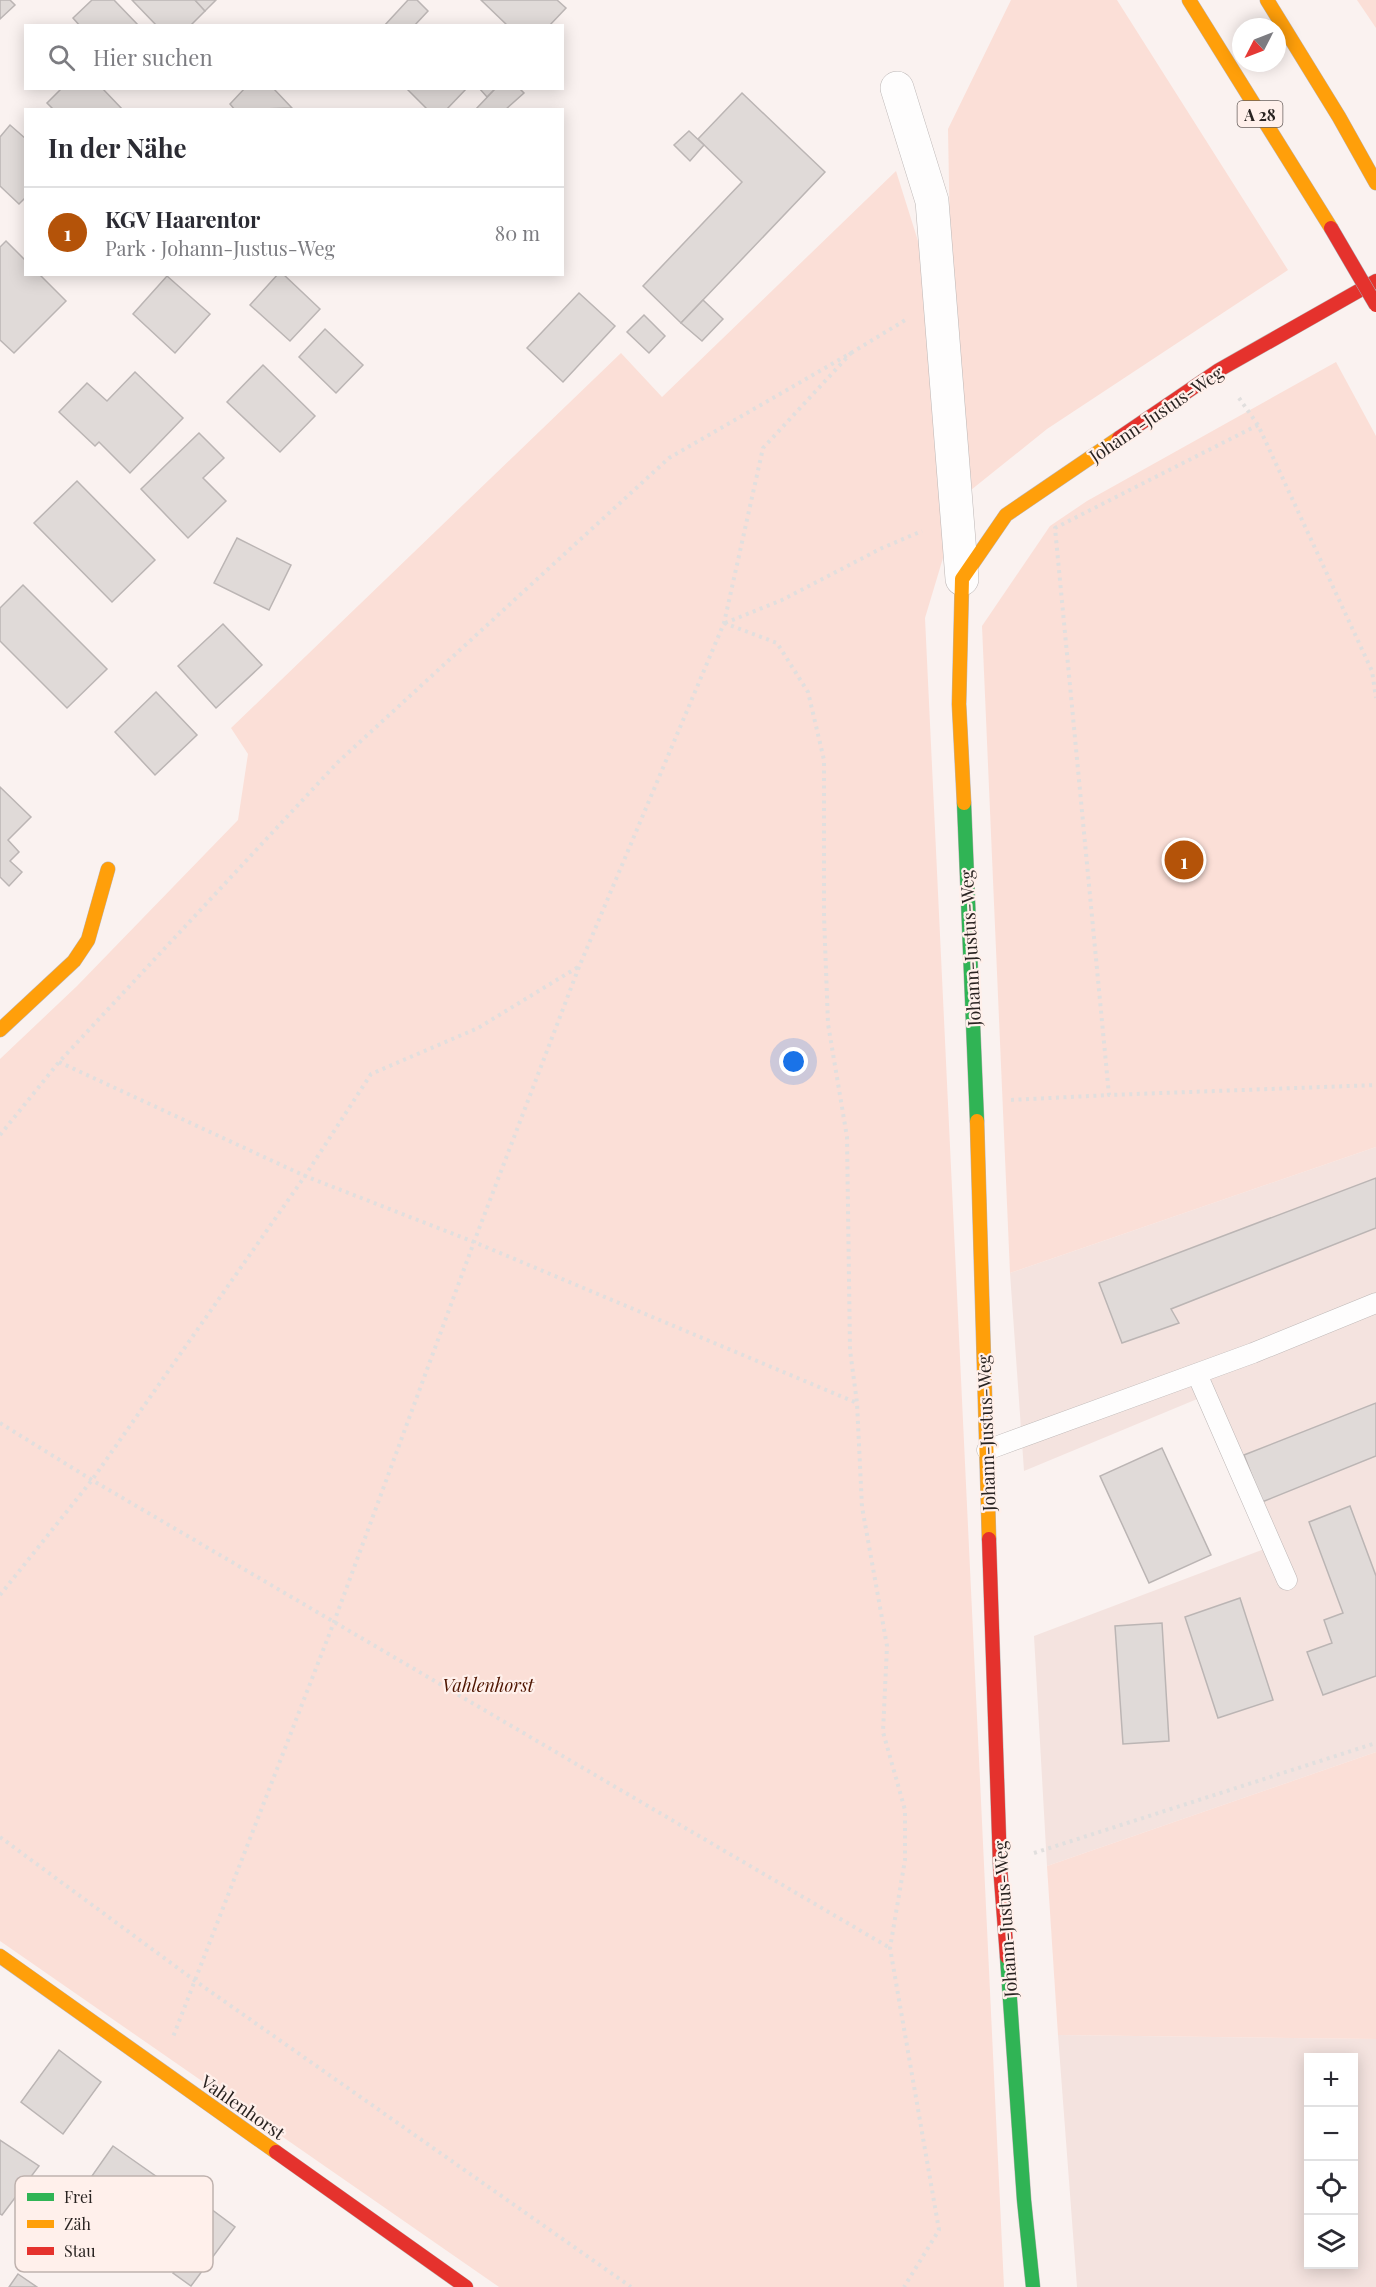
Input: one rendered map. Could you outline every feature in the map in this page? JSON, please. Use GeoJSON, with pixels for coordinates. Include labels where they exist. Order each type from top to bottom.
{"type":"FeatureCollection","features":[{"type":"Feature","properties":{"kind":"main road","name":"A 28"},"geometry":{"type":"LineString","coordinates":[[1189,0],[1331,228],[1376,305]]}},
{"type":"Feature","properties":{"kind":"main road"},"geometry":{"type":"LineString","coordinates":[[1267,0],[1339,117],[1376,183]]}},
{"type":"Feature","properties":{"kind":"main road","name":"Johann-Justus-Weg"},"geometry":{"type":"LineString","coordinates":[[1033,2287],[1024,2200],[1000,1866],[977,1101],[958,704],[962,579],[1006,515],[1220,370],[1376,281]]}},
{"type":"Feature","properties":{"kind":"main road"},"geometry":{"type":"LineString","coordinates":[[0,1030],[74,961],[88,940],[108,869]]}},
{"type":"Feature","properties":{"kind":"main road","name":"Vahlenhorst"},"geometry":{"type":"LineString","coordinates":[[0,1956],[466,2287]]}},
{"type":"Feature","properties":{"kind":"street","name":"Johann-Justus-Weg"},"geometry":{"type":"LineString","coordinates":[[897,88],[932,201],[938,300],[962,579]]}},
{"type":"Feature","properties":{"kind":"lane"},"geometry":{"type":"LineString","coordinates":[[987,1450],[1253,1353],[1376,1303]]}},
{"type":"Feature","properties":{"kind":"lane"},"geometry":{"type":"LineString","coordinates":[[1197,1374],[1287,1580]]}},
{"type":"Feature","properties":{"kind":"path"},"geometry":{"type":"LineString","coordinates":[[0,1135],[59,1062],[338,762],[669,458],[938,300]]}},
{"type":"Feature","properties":{"kind":"path"},"geometry":{"type":"LineString","coordinates":[[161,2071],[194,1980],[334,1622],[474,1242],[579,967],[724,623],[763,448],[851,353]]}},
{"type":"Feature","properties":{"kind":"path"},"geometry":{"type":"LineString","coordinates":[[1109,1095],[1055,528],[1258,426],[1372,671],[1376,698]]}},
{"type":"Feature","properties":{"kind":"path"},"geometry":{"type":"LineString","coordinates":[[724,623],[783,600],[922,531]]}},
{"type":"Feature","properties":{"kind":"path"},"geometry":{"type":"LineString","coordinates":[[724,623],[777,644],[808,692],[824,760],[824,916],[828,1024],[847,1137],[850,1350],[857,1402],[862,1508],[887,1646],[883,1732],[905,1810],[905,1860],[890,1948],[939,2230],[904,2287]]}},
{"type":"Feature","properties":{"kind":"path"},"geometry":{"type":"LineString","coordinates":[[0,1595],[92,1480],[304,1176],[371,1074],[478,1028],[579,967]]}},
{"type":"Feature","properties":{"kind":"path"},"geometry":{"type":"LineString","coordinates":[[59,1062],[304,1176],[474,1242],[857,1402]]}},
{"type":"Feature","properties":{"kind":"path"},"geometry":{"type":"LineString","coordinates":[[977,1101],[1376,1086]]}},
{"type":"Feature","properties":{"kind":"path"},"geometry":{"type":"LineString","coordinates":[[0,1423],[92,1480],[890,1948]]}},
{"type":"Feature","properties":{"kind":"path"},"geometry":{"type":"LineString","coordinates":[[1000,1866],[1376,1743]]}},
{"type":"Feature","properties":{"kind":"path"},"geometry":{"type":"LineString","coordinates":[[0,1837],[194,1980],[631,2287]]}},
{"type":"Feature","properties":{"kind":"shaded area"},"geometry":{"type":"Polygon","coordinates":[[[1376,1147],[1376,1752],[1047,1866],[1034,1636],[1267,1548],[1202,1397],[1024,1471],[1010,1273],[1376,1147]]]}},
{"type":"Feature","properties":{"kind":"shaded area"},"geometry":{"type":"Polygon","coordinates":[[[1058,2035],[1376,2039],[1376,2287],[1077,2287],[1058,2035]]]}},
{"type":"Feature","properties":{"kind":"green space"},"geometry":{"type":"Polygon","coordinates":[[[1011,0],[1117,0],[1288,270],[1047,429],[966,494],[951,296],[948,129],[1011,0]]]}},
{"type":"Feature","properties":{"kind":"green space"},"geometry":{"type":"Polygon","coordinates":[[[1357,0],[1376,0],[1376,28],[1357,0]]]}},
{"type":"Feature","properties":{"kind":"green space","name":"Vahlenhorst"},"geometry":{"type":"Polygon","coordinates":[[[896,171],[924,260],[946,548],[925,618],[1004,2287],[499,2287],[0,1941],[0,1059],[77,986],[238,820],[248,754],[231,728],[621,353],[662,397],[896,171]]]}},
{"type":"Feature","properties":{"kind":"green space"},"geometry":{"type":"Polygon","coordinates":[[[1336,362],[1376,436],[1376,1147],[1010,1273],[982,626],[1050,526],[1087,501],[1336,362]]]}},
{"type":"Feature","properties":{"kind":"green space"},"geometry":{"type":"Polygon","coordinates":[[[1376,1752],[1376,2039],[1058,2035],[1047,1866],[1376,1752]]]}},
{"type":"Feature","properties":{"kind":"building"},"geometry":{"type":"Polygon","coordinates":[[[0,0],[10,0],[15,5],[0,19],[0,0]]]}},
{"type":"Feature","properties":{"kind":"building"},"geometry":{"type":"Polygon","coordinates":[[[92,0],[114,0],[137,24],[78,24],[73,18],[92,0]]]}},
{"type":"Feature","properties":{"kind":"building"},"geometry":{"type":"Polygon","coordinates":[[[132,0],[195,0],[205,11],[192,24],[155,24],[132,0]]]}},
{"type":"Feature","properties":{"kind":"building"},"geometry":{"type":"Polygon","coordinates":[[[195,0],[216,0],[205,11],[195,0]]]}},
{"type":"Feature","properties":{"kind":"building"},"geometry":{"type":"Polygon","coordinates":[[[408,0],[417,0],[428,11],[416,24],[386,24],[408,0]]]}},
{"type":"Feature","properties":{"kind":"building"},"geometry":{"type":"Polygon","coordinates":[[[481,0],[557,0],[566,8],[551,24],[506,24],[481,0]]]}},
{"type":"Feature","properties":{"kind":"building"},"geometry":{"type":"Polygon","coordinates":[[[60,90],[104,90],[121,108],[52,108],[47,103],[60,90]]]}},
{"type":"Feature","properties":{"kind":"building"},"geometry":{"type":"Polygon","coordinates":[[[243,90],[275,90],[292,108],[233,108],[230,104],[243,90]]]}},
{"type":"Feature","properties":{"kind":"building"},"geometry":{"type":"Polygon","coordinates":[[[408,90],[465,90],[448,108],[426,108],[408,90]]]}},
{"type":"Feature","properties":{"kind":"building"},"geometry":{"type":"Polygon","coordinates":[[[481,90],[494,90],[487,97],[481,90]]]}},
{"type":"Feature","properties":{"kind":"building"},"geometry":{"type":"Polygon","coordinates":[[[494,90],[521,90],[524,93],[507,108],[477,108],[494,90]]]}},
{"type":"Feature","properties":{"kind":"building"},"geometry":{"type":"Polygon","coordinates":[[[742,93],[825,172],[681,323],[643,286],[742,182],[698,139],[742,93]]]}},
{"type":"Feature","properties":{"kind":"building"},"geometry":{"type":"Polygon","coordinates":[[[10,125],[24,137],[24,199],[19,204],[0,186],[0,137],[10,125]]]}},
{"type":"Feature","properties":{"kind":"building"},"geometry":{"type":"Polygon","coordinates":[[[689,131],[704,145],[690,161],[674,145],[689,131]]]}},
{"type":"Feature","properties":{"kind":"building"},"geometry":{"type":"Polygon","coordinates":[[[6,241],[24,259],[24,276],[41,276],[66,301],[14,353],[0,340],[0,247],[6,241]]]}},
{"type":"Feature","properties":{"kind":"building"},"geometry":{"type":"Polygon","coordinates":[[[167,276],[210,314],[175,353],[133,314],[167,276]]]}},
{"type":"Feature","properties":{"kind":"building"},"geometry":{"type":"Polygon","coordinates":[[[276,276],[285,276],[320,309],[290,341],[250,305],[276,276]]]}},
{"type":"Feature","properties":{"kind":"building"},"geometry":{"type":"Polygon","coordinates":[[[579,293],[615,326],[563,382],[527,348],[579,293]]]}},
{"type":"Feature","properties":{"kind":"building"},"geometry":{"type":"Polygon","coordinates":[[[703,300],[723,319],[702,341],[681,323],[703,300]]]}},
{"type":"Feature","properties":{"kind":"building"},"geometry":{"type":"Polygon","coordinates":[[[644,315],[665,336],[649,353],[627,332],[644,315]]]}},
{"type":"Feature","properties":{"kind":"building"},"geometry":{"type":"Polygon","coordinates":[[[325,329],[363,365],[336,393],[299,357],[325,329]]]}},
{"type":"Feature","properties":{"kind":"building"},"geometry":{"type":"Polygon","coordinates":[[[263,365],[315,416],[280,452],[227,402],[263,365]]]}},
{"type":"Feature","properties":{"kind":"building"},"geometry":{"type":"Polygon","coordinates":[[[135,372],[183,418],[130,473],[99,442],[95,446],[59,412],[87,383],[107,401],[135,372]]]}},
{"type":"Feature","properties":{"kind":"building"},"geometry":{"type":"Polygon","coordinates":[[[199,433],[224,458],[203,478],[226,501],[188,538],[141,489],[199,433]]]}},
{"type":"Feature","properties":{"kind":"building"},"geometry":{"type":"Polygon","coordinates":[[[77,481],[155,560],[112,602],[34,523],[77,481]]]}},
{"type":"Feature","properties":{"kind":"building"},"geometry":{"type":"Polygon","coordinates":[[[237,538],[291,565],[269,610],[214,583],[237,538]]]}},
{"type":"Feature","properties":{"kind":"building"},"geometry":{"type":"Polygon","coordinates":[[[23,585],[107,669],[67,708],[0,641],[0,608],[23,585]]]}},
{"type":"Feature","properties":{"kind":"building"},"geometry":{"type":"Polygon","coordinates":[[[223,624],[262,665],[216,708],[178,666],[223,624]]]}},
{"type":"Feature","properties":{"kind":"building"},"geometry":{"type":"Polygon","coordinates":[[[156,692],[197,735],[155,775],[115,732],[156,692]]]}},
{"type":"Feature","properties":{"kind":"building"},"geometry":{"type":"Polygon","coordinates":[[[0,787],[31,817],[8,840],[19,852],[10,861],[22,872],[9,886],[0,877],[0,787]]]}},
{"type":"Feature","properties":{"kind":"building"},"geometry":{"type":"Polygon","coordinates":[[[1376,1178],[1376,1228],[1171,1309],[1179,1323],[1122,1343],[1099,1283],[1376,1178]]]}},
{"type":"Feature","properties":{"kind":"building"},"geometry":{"type":"Polygon","coordinates":[[[1376,1403],[1376,1456],[1262,1502],[1244,1455],[1376,1403]]]}},
{"type":"Feature","properties":{"kind":"building"},"geometry":{"type":"Polygon","coordinates":[[[1162,1448],[1211,1555],[1149,1583],[1100,1476],[1162,1448]]]}},
{"type":"Feature","properties":{"kind":"building"},"geometry":{"type":"Polygon","coordinates":[[[1350,1506],[1376,1576],[1376,1676],[1323,1695],[1307,1652],[1332,1643],[1324,1620],[1343,1613],[1309,1522],[1350,1506]]]}},
{"type":"Feature","properties":{"kind":"building"},"geometry":{"type":"Polygon","coordinates":[[[1240,1598],[1273,1700],[1218,1718],[1185,1617],[1240,1598]]]}},
{"type":"Feature","properties":{"kind":"building"},"geometry":{"type":"Polygon","coordinates":[[[1162,1623],[1169,1741],[1123,1744],[1115,1626],[1162,1623]]]}},
{"type":"Feature","properties":{"kind":"building"},"geometry":{"type":"Polygon","coordinates":[[[59,2050],[101,2082],[63,2134],[21,2102],[59,2050]]]}},
{"type":"Feature","properties":{"kind":"building"},"geometry":{"type":"Polygon","coordinates":[[[0,2140],[39,2166],[31,2176],[15,2176],[15,2198],[2,2215],[0,2214],[0,2140]]]}},
{"type":"Feature","properties":{"kind":"building"},"geometry":{"type":"Polygon","coordinates":[[[113,2146],[156,2176],[92,2176],[113,2146]]]}},
{"type":"Feature","properties":{"kind":"building"},"geometry":{"type":"Polygon","coordinates":[[[213,2210],[235,2227],[213,2256],[213,2210]]]}},
{"type":"Feature","properties":{"kind":"building"},"geometry":{"type":"Polygon","coordinates":[[[174,2272],[201,2272],[191,2286],[174,2272]]]}},
{"type":"Feature","properties":{"kind":"building"},"geometry":{"type":"Polygon","coordinates":[[[18,2274],[37,2287],[9,2287],[18,2274]]]}},
{"type":"Feature","properties":{"kind":"traffic: fast"},"geometry":{"type":"LineString","coordinates":[[964,803],[977,1121]]}},
{"type":"Feature","properties":{"kind":"traffic: fast"},"geometry":{"type":"LineString","coordinates":[[1007,1957],[1024,2200],[1033,2287]]}},
{"type":"Feature","properties":{"kind":"traffic: slow"},"geometry":{"type":"LineString","coordinates":[[1189,0],[1331,228]]}},
{"type":"Feature","properties":{"kind":"traffic: slow"},"geometry":{"type":"LineString","coordinates":[[1267,0],[1339,117],[1376,183]]}},
{"type":"Feature","properties":{"kind":"traffic: slow"},"geometry":{"type":"LineString","coordinates":[[964,803],[959,704],[962,579],[1006,515],[1119,438]]}},
{"type":"Feature","properties":{"kind":"traffic: slow"},"geometry":{"type":"LineString","coordinates":[[0,1030],[74,961],[88,940],[108,869]]}},
{"type":"Feature","properties":{"kind":"traffic: slow"},"geometry":{"type":"LineString","coordinates":[[977,1121],[989,1539]]}},
{"type":"Feature","properties":{"kind":"traffic: slow"},"geometry":{"type":"LineString","coordinates":[[0,1956],[276,2152]]}},
{"type":"Feature","properties":{"kind":"traffic: jam"},"geometry":{"type":"LineString","coordinates":[[1331,228],[1376,305]]}},
{"type":"Feature","properties":{"kind":"traffic: jam"},"geometry":{"type":"LineString","coordinates":[[1119,438],[1219,370],[1376,281]]}},
{"type":"Feature","properties":{"kind":"traffic: jam"},"geometry":{"type":"LineString","coordinates":[[989,1539],[1000,1866],[1007,1957]]}},
{"type":"Feature","properties":{"kind":"traffic: jam"},"geometry":{"type":"LineString","coordinates":[[276,2152],[466,2287]]}},
{"type":"Feature","properties":{"kind":"place","name":"KGV Haarentor"},"geometry":{"type":"Point","coordinates":[1184,860]}}]}
